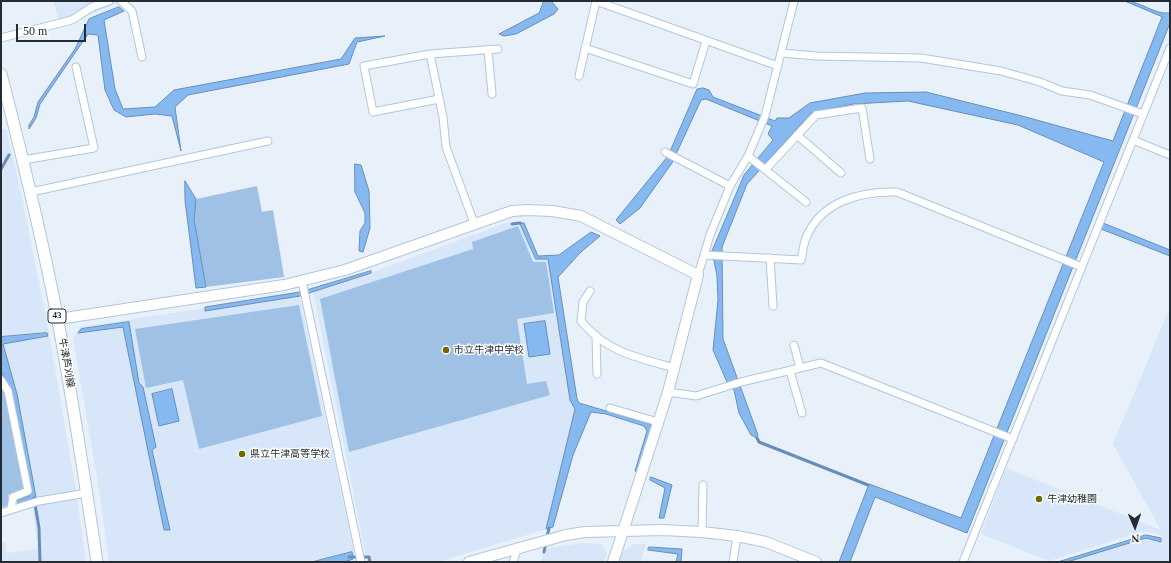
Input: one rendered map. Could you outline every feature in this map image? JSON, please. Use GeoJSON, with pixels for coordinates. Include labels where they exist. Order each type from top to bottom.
{"type":"FeatureCollection","features":[{"type":"Feature","properties":{"kind":"main road","name":"牛津芦刈線"},"geometry":{"type":"LineString","coordinates":[[1,74],[31,192],[58,319],[97,562]]}},
{"type":"Feature","properties":{"kind":"street"},"geometry":{"type":"LineString","coordinates":[[1,38],[72,20],[92,8],[110,1]]}},
{"type":"Feature","properties":{"kind":"street"},"geometry":{"type":"LineString","coordinates":[[121,1],[132,11],[142,57]]}},
{"type":"Feature","properties":{"kind":"street"},"geometry":{"type":"LineString","coordinates":[[579,76],[596,1],[778,66]]}},
{"type":"Feature","properties":{"kind":"street"},"geometry":{"type":"LineString","coordinates":[[613,562],[668,392],[698,275],[710,235],[730,186],[748,156],[762,125],[782,53],[794,1]]}},
{"type":"Feature","properties":{"kind":"street"},"geometry":{"type":"LineString","coordinates":[[585,48],[694,84],[706,40]]}},
{"type":"Feature","properties":{"kind":"street"},"geometry":{"type":"LineString","coordinates":[[964,562],[1170,48]]}},
{"type":"Feature","properties":{"kind":"street"},"geometry":{"type":"LineString","coordinates":[[439,98],[373,112],[364,66],[430,54],[498,49]]}},
{"type":"Feature","properties":{"kind":"street"},"geometry":{"type":"LineString","coordinates":[[488,50],[492,94]]}},
{"type":"Feature","properties":{"kind":"street"},"geometry":{"type":"LineString","coordinates":[[782,53],[816,56],[921,58],[1001,71],[1040,82],[1062,91],[1090,95],[1143,114]]}},
{"type":"Feature","properties":{"kind":"street"},"geometry":{"type":"LineString","coordinates":[[430,54],[439,98],[446,147],[474,223]]}},
{"type":"Feature","properties":{"kind":"street"},"geometry":{"type":"LineString","coordinates":[[23,160],[94,148],[76,67]]}},
{"type":"Feature","properties":{"kind":"street"},"geometry":{"type":"LineString","coordinates":[[766,169],[816,115],[862,108],[870,159]]}},
{"type":"Feature","properties":{"kind":"street"},"geometry":{"type":"LineString","coordinates":[[797,135],[841,173]]}},
{"type":"Feature","properties":{"kind":"street"},"geometry":{"type":"LineString","coordinates":[[1133,140],[1170,155]]}},
{"type":"Feature","properties":{"kind":"street"},"geometry":{"type":"LineString","coordinates":[[31,192],[268,141]]}},
{"type":"Feature","properties":{"kind":"street"},"geometry":{"type":"LineString","coordinates":[[665,152],[730,186]]}},
{"type":"Feature","properties":{"kind":"street"},"geometry":{"type":"LineString","coordinates":[[748,156],[806,202]]}},
{"type":"Feature","properties":{"kind":"street"},"geometry":{"type":"LineString","coordinates":[[705,255],[801,260],[806,238],[817,219],[838,202],[856,196],[877,192],[897,192],[1082,266]]}},
{"type":"Feature","properties":{"kind":"street"},"geometry":{"type":"LineString","coordinates":[[58,319],[303,285],[474,223],[512,211],[552,211],[581,216],[698,275]]}},
{"type":"Feature","properties":{"kind":"street"},"geometry":{"type":"LineString","coordinates":[[770,258],[773,306]]}},
{"type":"Feature","properties":{"kind":"street"},"geometry":{"type":"LineString","coordinates":[[303,285],[360,558]]}},
{"type":"Feature","properties":{"kind":"street"},"geometry":{"type":"LineString","coordinates":[[590,291],[583,302],[581,321],[596,336],[622,354],[675,368]]}},
{"type":"Feature","properties":{"kind":"street"},"geometry":{"type":"LineString","coordinates":[[596,336],[597,374]]}},
{"type":"Feature","properties":{"kind":"street"},"geometry":{"type":"LineString","coordinates":[[794,346],[800,368]]}},
{"type":"Feature","properties":{"kind":"street"},"geometry":{"type":"LineString","coordinates":[[668,392],[696,396],[741,382],[821,363],[1013,439]]}},
{"type":"Feature","properties":{"kind":"street"},"geometry":{"type":"LineString","coordinates":[[790,371],[802,413]]}},
{"type":"Feature","properties":{"kind":"street"},"geometry":{"type":"LineString","coordinates":[[1,380],[8,391],[28,491],[13,497],[11,509]]}},
{"type":"Feature","properties":{"kind":"street"},"geometry":{"type":"LineString","coordinates":[[610,408],[658,422]]}},
{"type":"Feature","properties":{"kind":"street"},"geometry":{"type":"LineString","coordinates":[[702,532],[703,485]]}},
{"type":"Feature","properties":{"kind":"street"},"geometry":{"type":"LineString","coordinates":[[1,513],[35,502],[87,493]]}},
{"type":"Feature","properties":{"kind":"street"},"geometry":{"type":"LineString","coordinates":[[469,562],[547,539],[585,532],[622,531],[702,532],[737,536],[766,542],[816,562]]}},
{"type":"Feature","properties":{"kind":"street"},"geometry":{"type":"LineString","coordinates":[[733,562],[737,536]]}},
{"type":"Feature","properties":{"kind":"street"},"geometry":{"type":"LineString","coordinates":[[513,562],[518,547]]}},
{"type":"Feature","properties":{"kind":"shaded area"},"geometry":{"type":"Polygon","coordinates":[[[53,1],[122,1],[62,27],[53,1]]]}},
{"type":"Feature","properties":{"kind":"shaded area"},"geometry":{"type":"Polygon","coordinates":[[[544,1],[551,1],[558,9],[554,14],[516,34],[504,36],[499,34],[539,13],[544,1]]]}},
{"type":"Feature","properties":{"kind":"shaded area"},"geometry":{"type":"Polygon","coordinates":[[[1125,1],[1137,3],[1158,12],[1170,13],[1170,23],[967,533],[875,497],[850,562],[839,562],[869,484],[961,518],[1104,162],[1018,125],[908,101],[853,104],[811,113],[747,184],[722,247],[723,339],[758,435],[757,438],[751,435],[739,413],[734,390],[727,382],[713,350],[718,300],[717,276],[712,251],[744,175],[773,140],[768,134],[772,126],[706,99],[701,100],[672,163],[640,208],[620,224],[616,220],[668,156],[697,89],[703,88],[709,90],[713,97],[775,121],[777,118],[789,118],[810,103],[865,93],[926,92],[1113,141],[1162,17],[1125,1]]]}},
{"type":"Feature","properties":{"kind":"shaded area"},"geometry":{"type":"Polygon","coordinates":[[[119,7],[124,11],[104,20],[115,89],[123,109],[155,107],[174,90],[341,59],[355,38],[385,36],[357,42],[349,64],[188,95],[175,107],[181,151],[172,116],[155,114],[126,117],[114,110],[105,90],[98,35],[88,34],[40,104],[36,118],[29,129],[29,125],[34,117],[38,102],[75,49],[89,19],[119,7]]]}},
{"type":"Feature","properties":{"kind":"shaded area"},"geometry":{"type":"Polygon","coordinates":[[[6,129],[22,197],[47,322],[76,490],[86,562],[1,562],[1,543],[5,542],[6,553],[38,549],[31,497],[25,489],[4,391],[1,386],[1,130],[6,129]]]}},
{"type":"Feature","properties":{"kind":"shaded area"},"geometry":{"type":"Polygon","coordinates":[[[355,164],[361,165],[369,191],[370,228],[363,252],[359,251],[360,231],[365,223],[365,213],[355,192],[355,164]]]}},
{"type":"Feature","properties":{"kind":"shaded area"},"geometry":{"type":"Polygon","coordinates":[[[185,181],[196,199],[194,220],[206,287],[196,288],[185,200],[185,181]]]}},
{"type":"Feature","properties":{"kind":"shaded area"},"geometry":{"type":"Polygon","coordinates":[[[257,186],[262,212],[273,210],[284,277],[206,287],[194,220],[196,199],[257,186]]]}},
{"type":"Feature","properties":{"kind":"shaded area","name":"市立牛津中学校"},"geometry":{"type":"Polygon","coordinates":[[[521,221],[536,257],[550,258],[577,410],[547,529],[438,562],[367,562],[313,290],[373,272],[505,223],[521,221]]]}},
{"type":"Feature","properties":{"kind":"shaded area"},"geometry":{"type":"Polygon","coordinates":[[[520,223],[524,223],[538,256],[559,255],[591,232],[600,236],[581,252],[558,277],[577,399],[579,403],[650,424],[652,428],[638,472],[635,471],[647,431],[644,426],[606,414],[591,412],[573,455],[553,527],[546,529],[575,409],[570,400],[548,259],[536,259],[520,223]]]}},
{"type":"Feature","properties":{"kind":"shaded area"},"geometry":{"type":"Polygon","coordinates":[[[1103,223],[1170,250],[1170,256],[1101,229],[1103,223]]]}},
{"type":"Feature","properties":{"kind":"shaded area"},"geometry":{"type":"Polygon","coordinates":[[[518,226],[533,262],[546,262],[554,313],[517,319],[527,384],[546,381],[550,395],[349,452],[320,299],[473,249],[472,242],[518,226]]]}},
{"type":"Feature","properties":{"kind":"shaded area"},"geometry":{"type":"Polygon","coordinates":[[[371,271],[371,273],[300,296],[205,311],[205,307],[300,292],[371,271]]]}},
{"type":"Feature","properties":{"kind":"shaded area","name":"県立牛津高等学校"},"geometry":{"type":"Polygon","coordinates":[[[299,294],[356,562],[109,562],[99,490],[73,338],[80,327],[299,294]]]}},
{"type":"Feature","properties":{"kind":"shaded area"},"geometry":{"type":"Polygon","coordinates":[[[299,305],[322,416],[199,449],[183,380],[146,388],[135,329],[299,305]]]}},
{"type":"Feature","properties":{"kind":"shaded area"},"geometry":{"type":"Polygon","coordinates":[[[1170,307],[1170,562],[1062,562],[1146,536],[1160,539],[1163,536],[1144,531],[1049,561],[981,534],[1006,468],[1161,530],[1113,444],[1170,307]]]}},
{"type":"Feature","properties":{"kind":"shaded area"},"geometry":{"type":"Polygon","coordinates":[[[545,321],[550,354],[529,357],[524,324],[545,321]]]}},
{"type":"Feature","properties":{"kind":"shaded area"},"geometry":{"type":"Polygon","coordinates":[[[129,322],[139,383],[143,387],[156,447],[152,450],[170,530],[164,530],[123,327],[78,333],[81,329],[129,322]]]}},
{"type":"Feature","properties":{"kind":"shaded area"},"geometry":{"type":"Polygon","coordinates":[[[47,333],[48,336],[3,344],[17,394],[36,497],[18,504],[18,500],[29,496],[32,491],[10,389],[1,371],[1,337],[47,333]]]}},
{"type":"Feature","properties":{"kind":"shaded area"},"geometry":{"type":"Polygon","coordinates":[[[1,386],[4,391],[25,489],[8,495],[9,505],[1,508],[1,386]]]}},
{"type":"Feature","properties":{"kind":"shaded area"},"geometry":{"type":"Polygon","coordinates":[[[172,389],[179,421],[159,426],[152,394],[172,389]]]}},
{"type":"Feature","properties":{"kind":"shaded area"},"geometry":{"type":"Polygon","coordinates":[[[651,477],[672,485],[664,518],[659,518],[665,488],[650,480],[651,477]]]}},
{"type":"Feature","properties":{"kind":"shaded area"},"geometry":{"type":"Polygon","coordinates":[[[1146,535],[1161,538],[1161,542],[1146,538],[1067,562],[1058,562],[1146,535]]]}},
{"type":"Feature","properties":{"kind":"shaded area"},"geometry":{"type":"Polygon","coordinates":[[[581,543],[602,544],[607,553],[604,562],[541,562],[544,549],[581,543]]]}},
{"type":"Feature","properties":{"kind":"shaded area"},"geometry":{"type":"Polygon","coordinates":[[[634,544],[646,544],[641,562],[618,562],[621,553],[634,544]]]}},
{"type":"Feature","properties":{"kind":"shaded area"},"geometry":{"type":"Polygon","coordinates":[[[649,547],[682,549],[681,562],[676,562],[678,554],[648,550],[649,547]]]}},
{"type":"Feature","properties":{"kind":"shaded area"},"geometry":{"type":"Polygon","coordinates":[[[352,552],[353,559],[344,562],[312,562],[352,552]]]}},
{"type":"Feature","properties":{"kind":"waterway"},"geometry":{"type":"LineString","coordinates":[[1,169],[9,155]]}},
{"type":"Feature","properties":{"kind":"waterway"},"geometry":{"type":"LineString","coordinates":[[512,224],[520,223]]}},
{"type":"Feature","properties":{"kind":"waterway"},"geometry":{"type":"LineString","coordinates":[[757,438],[759,442],[868,485]]}},
{"type":"Feature","properties":{"kind":"waterway"},"geometry":{"type":"LineString","coordinates":[[34,498],[39,528],[40,562]]}},
{"type":"Feature","properties":{"kind":"waterway"},"geometry":{"type":"LineString","coordinates":[[544,552],[549,528]]}},
{"type":"Feature","properties":{"kind":"waterway"},"geometry":{"type":"LineString","coordinates":[[349,557],[369,557],[370,562]]}},
{"type":"Feature","properties":{"kind":"place","name":"市立牛津中学校"},"geometry":{"type":"Point","coordinates":[446,350]}},
{"type":"Feature","properties":{"kind":"place","name":"県立牛津高等学校"},"geometry":{"type":"Point","coordinates":[242,454]}},
{"type":"Feature","properties":{"kind":"place","name":"牛津幼稚園"},"geometry":{"type":"Point","coordinates":[1039,499]}}]}
